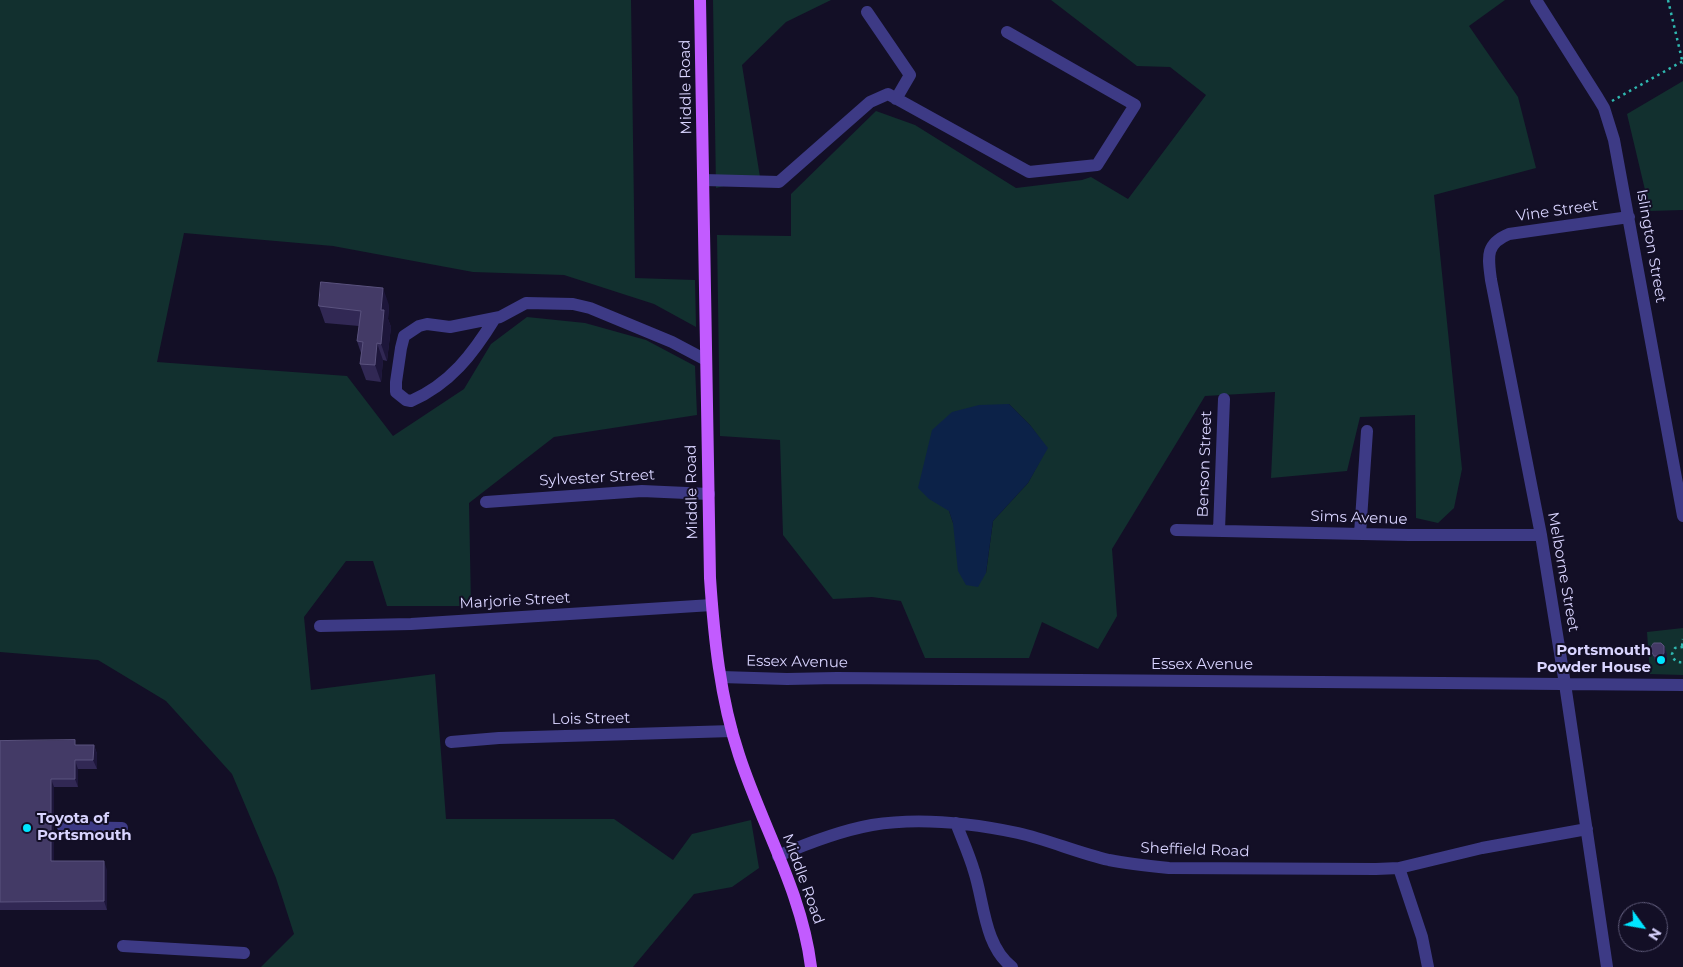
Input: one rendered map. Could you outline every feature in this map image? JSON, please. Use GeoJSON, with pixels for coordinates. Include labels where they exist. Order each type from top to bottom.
{"type":"FeatureCollection","features":[{"type":"Feature","properties":{"kind":"main road","name":"Middle Road"},"geometry":{"type":"LineString","coordinates":[[700,0],[708,494],[712,605],[720,677],[732,731],[746,776],[798,906],[811,967]]}},
{"type":"Feature","properties":{"kind":"street","name":"Islington Street"},"geometry":{"type":"LineString","coordinates":[[1536,0],[1587,78],[1604,108],[1619,160],[1683,516]]}},
{"type":"Feature","properties":{"kind":"street"},"geometry":{"type":"LineString","coordinates":[[867,12],[910,75],[896,99]]}},
{"type":"Feature","properties":{"kind":"street"},"geometry":{"type":"LineString","coordinates":[[704,180],[779,182],[870,102],[888,94],[1029,172],[1097,165],[1136,105],[1007,32]]}},
{"type":"Feature","properties":{"kind":"street","name":"Vine Street"},"geometry":{"type":"LineString","coordinates":[[1492,244],[1509,234],[1629,217]]}},
{"type":"Feature","properties":{"kind":"street","name":"Melborne Street"},"geometry":{"type":"LineString","coordinates":[[1492,244],[1489,251],[1491,280],[1541,536],[1607,967]]}},
{"type":"Feature","properties":{"kind":"street"},"geometry":{"type":"LineString","coordinates":[[495,318],[459,368],[441,384],[411,401],[406,400],[396,392],[404,336],[419,326],[427,324],[450,327],[495,318],[526,303],[573,304],[590,308],[672,342],[706,360]]}},
{"type":"Feature","properties":{"kind":"street","name":"Benson Street"},"geometry":{"type":"LineString","coordinates":[[1219,530],[1224,399]]}},
{"type":"Feature","properties":{"kind":"street"},"geometry":{"type":"LineString","coordinates":[[1360,534],[1367,431]]}},
{"type":"Feature","properties":{"kind":"street","name":"Sylvester Street"},"geometry":{"type":"LineString","coordinates":[[486,502],[642,490],[708,494]]}},
{"type":"Feature","properties":{"kind":"street","name":"Sims Avenue"},"geometry":{"type":"LineString","coordinates":[[1176,530],[1409,536],[1541,536]]}},
{"type":"Feature","properties":{"kind":"street","name":"Marjorie Street"},"geometry":{"type":"LineString","coordinates":[[320,626],[411,624],[712,605]]}},
{"type":"Feature","properties":{"kind":"street","name":"Essex Avenue"},"geometry":{"type":"LineString","coordinates":[[720,677],[1683,685]]}},
{"type":"Feature","properties":{"kind":"street","name":"Lois Street"},"geometry":{"type":"LineString","coordinates":[[451,742],[532,737],[732,731]]}},
{"type":"Feature","properties":{"kind":"street","name":"Sheffield Road"},"geometry":{"type":"LineString","coordinates":[[778,856],[814,841],[871,825],[901,822],[956,823],[1020,834],[1108,860],[1138,865],[1169,868],[1376,869],[1399,868],[1482,848],[1586,829]]}},
{"type":"Feature","properties":{"kind":"street"},"geometry":{"type":"LineString","coordinates":[[956,823],[974,872],[989,933],[1005,962],[1012,967]]}},
{"type":"Feature","properties":{"kind":"street"},"geometry":{"type":"LineString","coordinates":[[63,827],[122,828]]}},
{"type":"Feature","properties":{"kind":"street"},"geometry":{"type":"LineString","coordinates":[[1399,868],[1422,937],[1428,967]]}},
{"type":"Feature","properties":{"kind":"street"},"geometry":{"type":"LineString","coordinates":[[123,946],[244,953]]}},
{"type":"Feature","properties":{"kind":"path"},"geometry":{"type":"LineString","coordinates":[[1604,108],[1629,90],[1683,62],[1668,0]]}},
{"type":"Feature","properties":{"kind":"path"},"geometry":{"type":"LineString","coordinates":[[1683,640],[1682,646],[1675,648],[1672,654],[1674,660],[1683,662]]}},
{"type":"Feature","properties":{"kind":"green space"},"geometry":{"type":"Polygon","coordinates":[[[0,0],[631,0],[635,278],[695,280],[696,327],[654,304],[564,275],[473,272],[333,246],[184,233],[157,362],[347,376],[393,436],[464,389],[491,344],[527,317],[585,323],[646,340],[695,366],[697,415],[554,437],[469,503],[471,606],[387,606],[373,561],[346,561],[304,617],[311,690],[435,674],[446,819],[614,819],[673,860],[692,834],[751,820],[759,868],[732,887],[694,894],[633,967],[261,967],[294,934],[276,878],[232,774],[166,701],[98,660],[0,652],[0,0]]]}},
{"type":"Feature","properties":{"kind":"green space"},"geometry":{"type":"Polygon","coordinates":[[[713,0],[831,0],[786,22],[742,65],[760,177],[716,188],[713,0]]]}},
{"type":"Feature","properties":{"kind":"green space"},"geometry":{"type":"Polygon","coordinates":[[[1051,0],[1505,0],[1469,26],[1518,97],[1536,168],[1434,195],[1462,469],[1454,508],[1438,523],[1416,518],[1415,415],[1360,417],[1347,471],[1271,478],[1275,392],[1205,396],[1112,549],[1117,616],[1098,649],[1042,622],[1029,658],[925,658],[901,601],[872,597],[833,599],[783,535],[780,440],[720,436],[717,235],[791,236],[791,194],[876,111],[915,125],[1016,188],[1082,180],[1091,177],[1128,199],[1206,95],[1170,67],[1137,66],[1051,0]],[[1009,404],[949,511],[953,523],[986,573],[993,521],[1028,483],[1047,448],[1030,425],[1009,404]]]}},
{"type":"Feature","properties":{"kind":"green space"},"geometry":{"type":"Polygon","coordinates":[[[1683,81],[1683,210],[1650,211],[1627,114],[1683,81]]]}},
{"type":"Feature","properties":{"kind":"green space"},"geometry":{"type":"Polygon","coordinates":[[[1683,628],[1683,675],[1650,674],[1647,632],[1683,628]]]}},
{"type":"Feature","properties":{"kind":"water"},"geometry":{"type":"Polygon","coordinates":[[[1009,404],[1030,425],[1048,448],[1028,483],[993,521],[986,573],[978,587],[966,585],[958,571],[953,523],[949,511],[929,499],[918,488],[932,430],[952,412],[979,405],[1009,404]]]}},
{"type":"Feature","properties":{"kind":"building"},"geometry":{"type":"Polygon","coordinates":[[[321,282],[383,288],[381,310],[384,310],[381,344],[377,343],[375,365],[360,364],[363,342],[357,341],[361,311],[319,306],[321,282]]]}},
{"type":"Feature","properties":{"kind":"building"},"geometry":{"type":"Polygon","coordinates":[[[1654,643],[1661,643],[1664,646],[1662,656],[1654,656],[1650,649],[1654,643]]]}},
{"type":"Feature","properties":{"kind":"building","name":"Toyota of Portsmouth"},"geometry":{"type":"Polygon","coordinates":[[[75,740],[75,745],[94,745],[93,760],[75,760],[75,779],[51,779],[51,861],[104,861],[104,901],[0,902],[0,741],[75,740]]]}},
{"type":"Feature","properties":{"kind":"place","name":"Portsmouth Powder House"},"geometry":{"type":"Point","coordinates":[1661,660]}},
{"type":"Feature","properties":{"kind":"place","name":"Toyota of Portsmouth"},"geometry":{"type":"Point","coordinates":[27,828]}}]}
